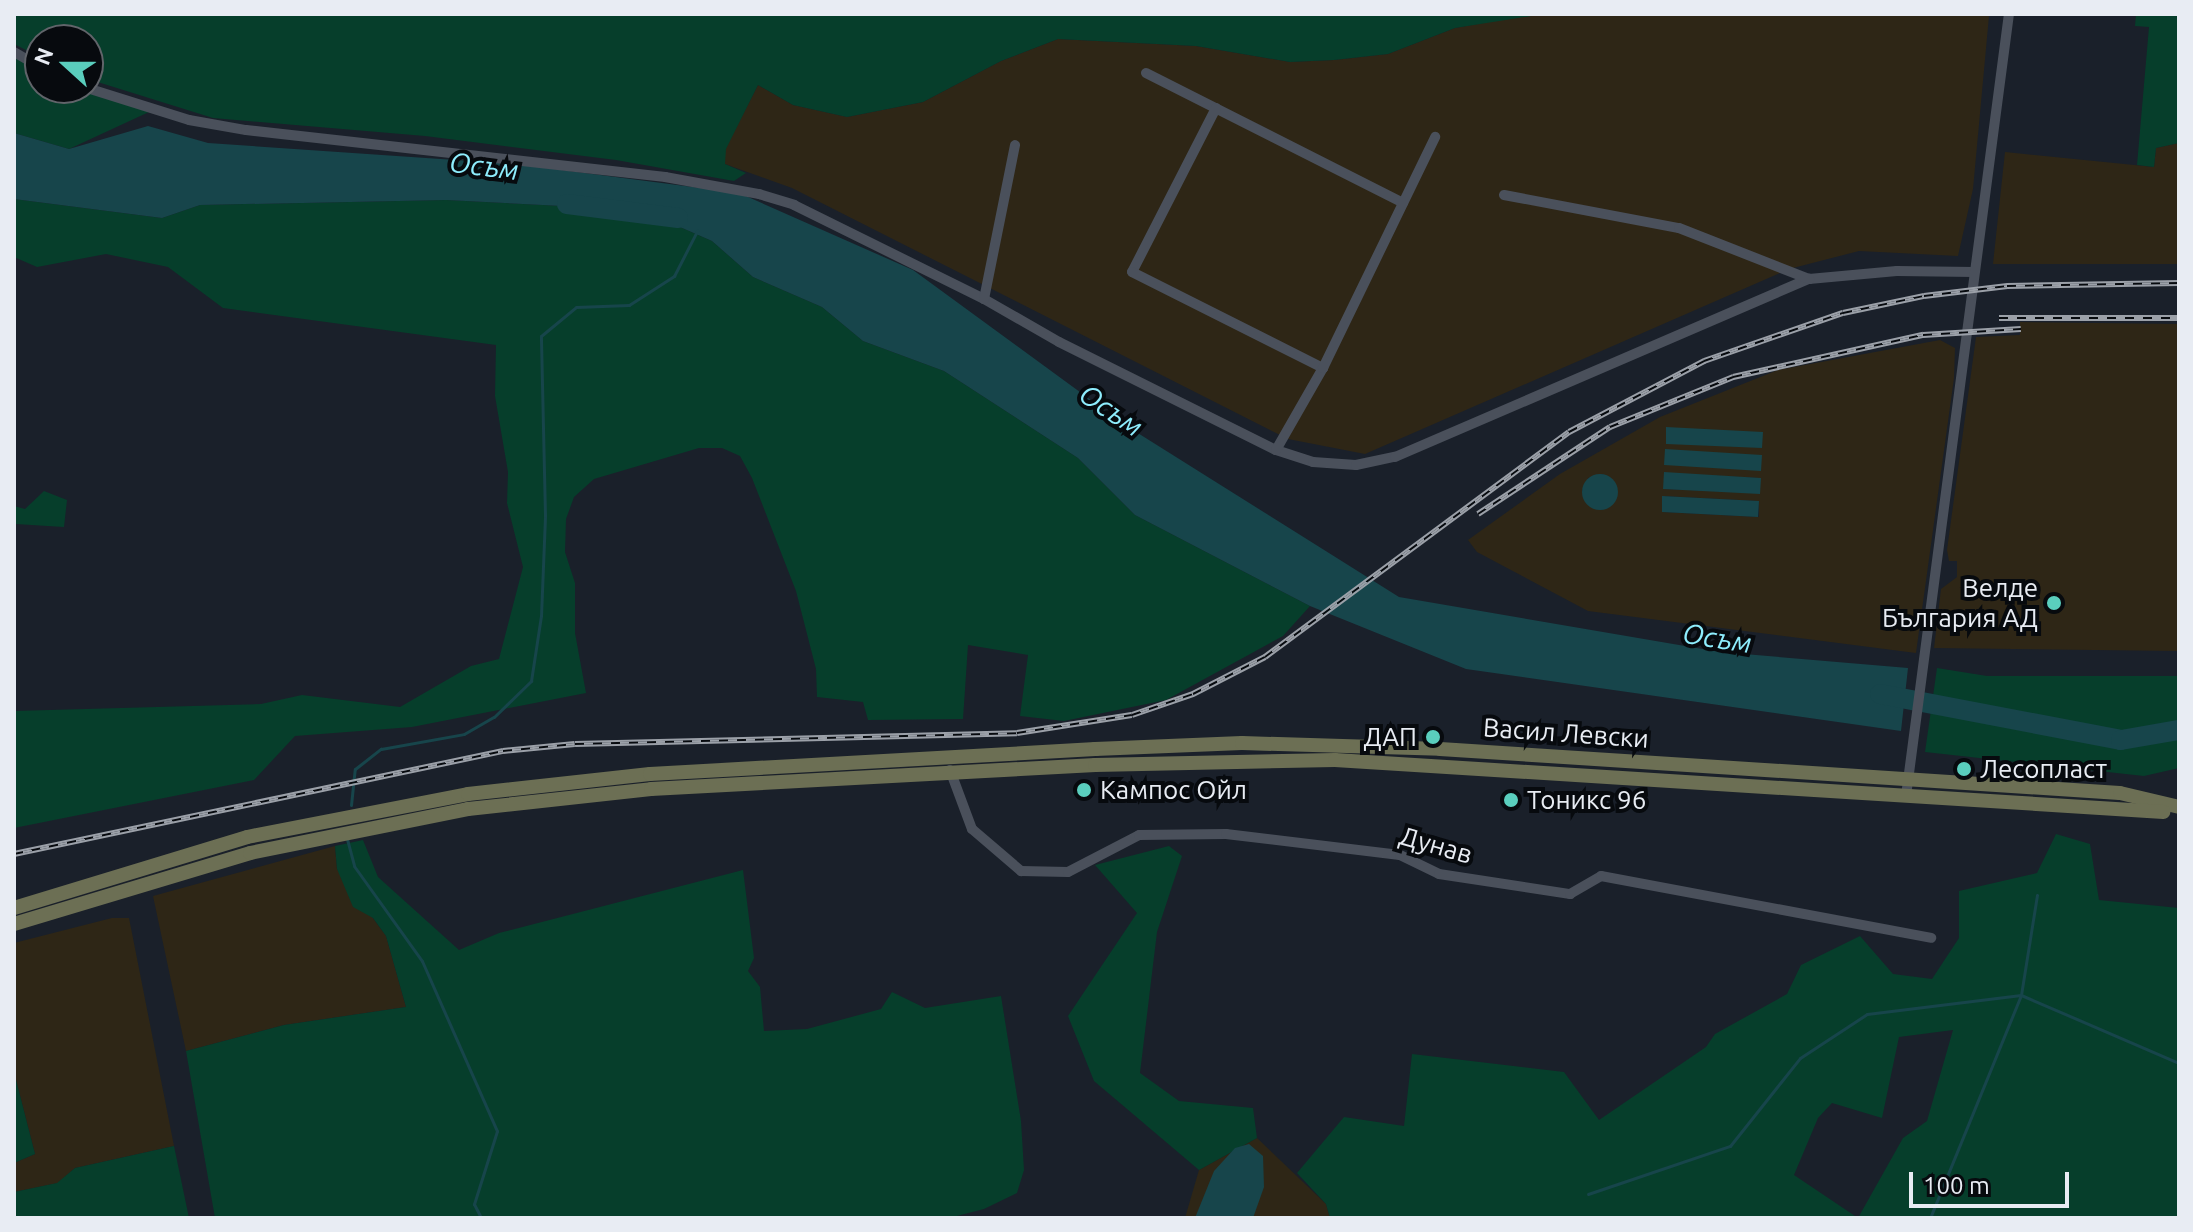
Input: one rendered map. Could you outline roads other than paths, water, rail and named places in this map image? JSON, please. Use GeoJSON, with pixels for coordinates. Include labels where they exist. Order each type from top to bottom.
{"type":"FeatureCollection","features":[{"type":"Feature","properties":{"kind":"main road","name":"Васил Левски"},"geometry":{"type":"LineString","coordinates":[[949,765],[1335,760],[1907,789],[2118,805],[2179,814]]}},
{"type":"Feature","properties":{"kind":"main road"},"geometry":{"type":"LineString","coordinates":[[14,908],[190,852],[411,803],[650,774],[949,765]]}},
{"type":"Feature","properties":{"kind":"main road"},"geometry":{"type":"LineString","coordinates":[[14,924],[194,868],[412,818],[651,789],[949,765]]}},
{"type":"Feature","properties":{"kind":"main road","name":"Васил Левски"},"geometry":{"type":"LineString","coordinates":[[1907,789],[2120,793],[2179,807]]}},
{"type":"Feature","properties":{"kind":"street"},"geometry":{"type":"LineString","coordinates":[[1907,789],[2009,14]]}},
{"type":"Feature","properties":{"kind":"street"},"geometry":{"type":"LineString","coordinates":[[1146,73],[1403,203]]}},
{"type":"Feature","properties":{"kind":"street"},"geometry":{"type":"LineString","coordinates":[[104,93],[189,120],[246,130],[665,177],[759,194],[794,205],[1276,450],[1313,462],[1356,465],[1395,457],[1809,279],[1897,271],[1974,272]]}},
{"type":"Feature","properties":{"kind":"street"},"geometry":{"type":"LineString","coordinates":[[1216,108],[1132,272],[1323,368]]}},
{"type":"Feature","properties":{"kind":"street"},"geometry":{"type":"LineString","coordinates":[[1276,450],[1323,368],[1435,137]]}},
{"type":"Feature","properties":{"kind":"street"},"geometry":{"type":"LineString","coordinates":[[984,299],[1015,145]]}},
{"type":"Feature","properties":{"kind":"street"},"geometry":{"type":"LineString","coordinates":[[1504,195],[1679,228],[1809,279]]}},
{"type":"Feature","properties":{"kind":"street","name":"Дунав"},"geometry":{"type":"LineString","coordinates":[[949,765],[972,829],[1021,871],[1068,872],[1139,835],[1226,834],[1400,855],[1439,874],[1570,894],[1601,876],[1931,938]]}},
{"type":"Feature","properties":{"kind":"water"},"geometry":{"type":"Polygon","coordinates":[[[148,126],[208,143],[515,164],[739,193],[913,270],[1125,425],[1399,597],[1720,652],[1908,668],[1901,731],[1466,669],[1310,606],[1135,515],[1078,458],[944,371],[863,341],[822,307],[753,277],[712,241],[641,210],[446,200],[200,205],[162,218],[14,199],[14,133],[69,149],[148,126]]]}},
{"type":"Feature","properties":{"kind":"water"},"geometry":{"type":"Polygon","coordinates":[[[1666,427],[1763,432],[1762,448],[1666,444],[1666,427]]]}},
{"type":"Feature","properties":{"kind":"water"},"geometry":{"type":"Polygon","coordinates":[[[1665,449],[1762,455],[1761,471],[1664,465],[1665,449]]]}},
{"type":"Feature","properties":{"kind":"water"},"geometry":{"type":"Polygon","coordinates":[[[1664,472],[1761,478],[1760,494],[1663,489],[1664,472]]]}},
{"type":"Feature","properties":{"kind":"water"},"geometry":{"type":"Polygon","coordinates":[[[1600,474],[1613,479],[1618,492],[1613,505],[1600,510],[1587,505],[1582,492],[1587,479],[1600,474]]]}},
{"type":"Feature","properties":{"kind":"water"},"geometry":{"type":"Polygon","coordinates":[[[1662,496],[1759,501],[1758,517],[1662,512],[1662,496]]]}},
{"type":"Feature","properties":{"kind":"water"},"geometry":{"type":"Polygon","coordinates":[[[1249,1144],[1263,1156],[1264,1187],[1253,1218],[1195,1218],[1214,1171],[1235,1148],[1249,1144]]]}},
{"type":"Feature","properties":{"kind":"waterway","name":"Осъм"},"geometry":{"type":"LineString","coordinates":[[567,204],[678,218]]}},
{"type":"Feature","properties":{"kind":"waterway"},"geometry":{"type":"LineString","coordinates":[[351,805],[355,769],[381,749],[464,734],[494,717],[531,681],[541,616],[545,516],[541,336],[576,307],[629,305],[674,276],[697,231]]}},
{"type":"Feature","properties":{"kind":"waterway","name":"Осъм"},"geometry":{"type":"LineString","coordinates":[[1880,694],[2121,740],[2179,730]]}},
{"type":"Feature","properties":{"kind":"waterway"},"geometry":{"type":"LineString","coordinates":[[347,839],[354,866],[422,961],[497,1131],[474,1204],[481,1218]]}},
{"type":"Feature","properties":{"kind":"waterway"},"geometry":{"type":"LineString","coordinates":[[2037,895],[2021,995],[2179,1063]]}},
{"type":"Feature","properties":{"kind":"waterway"},"geometry":{"type":"LineString","coordinates":[[1588,1194],[1730,1146],[1800,1058],[1867,1014],[2021,995],[1930,1218]]}},
{"type":"Feature","properties":{"kind":"railway"},"geometry":{"type":"LineString","coordinates":[[14,854],[503,751],[575,744],[1017,733],[1132,715],[1193,694],[1265,657],[1569,432],[1704,361],[1843,313],[1924,296],[2007,286],[2179,283]]}},
{"type":"Feature","properties":{"kind":"railway"},"geometry":{"type":"LineString","coordinates":[[1999,318],[2179,318]]}},
{"type":"Feature","properties":{"kind":"railway"},"geometry":{"type":"LineString","coordinates":[[1478,514],[1610,427],[1733,377],[1923,335],[2021,329]]}},
{"type":"Feature","properties":{"kind":"place","name":"Велде България АД"},"geometry":{"type":"Point","coordinates":[2054,603]}},
{"type":"Feature","properties":{"kind":"place","name":"ДАП"},"geometry":{"type":"Point","coordinates":[1433,737]}},
{"type":"Feature","properties":{"kind":"place","name":"Лесопласт"},"geometry":{"type":"Point","coordinates":[1964,769]}},
{"type":"Feature","properties":{"kind":"place","name":"Кампос Ойл"},"geometry":{"type":"Point","coordinates":[1084,790]}},
{"type":"Feature","properties":{"kind":"place","name":"Тоникс 96"},"geometry":{"type":"Point","coordinates":[1511,800]}}]}
